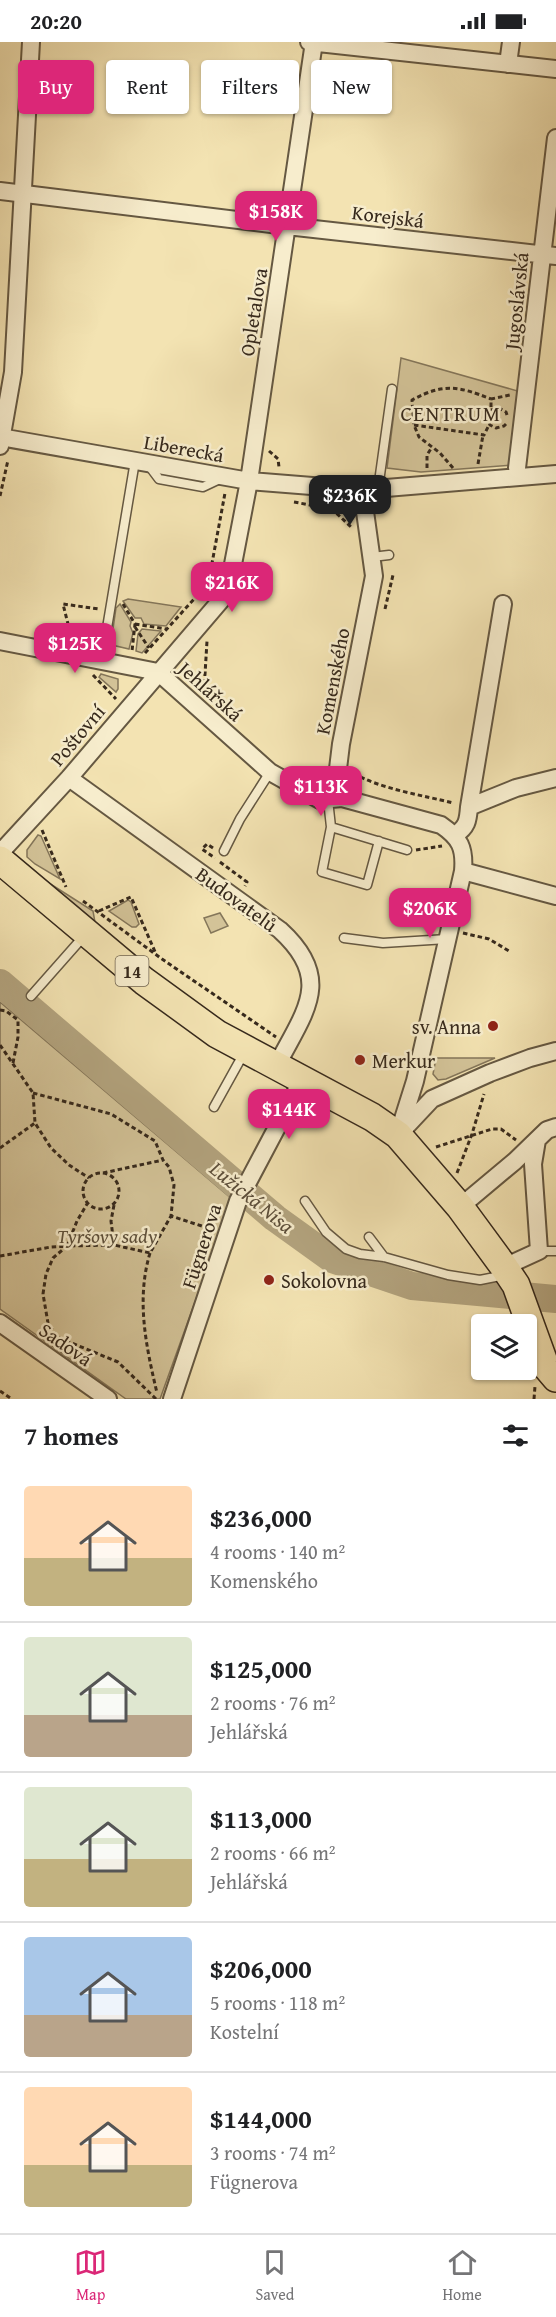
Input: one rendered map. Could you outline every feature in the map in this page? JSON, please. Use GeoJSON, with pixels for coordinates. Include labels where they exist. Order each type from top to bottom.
{"type":"FeatureCollection","features":[{"type":"Feature","properties":{"kind":"main road","name":"14"},"geometry":{"type":"LineString","coordinates":[[0,860],[93,922],[144,981],[218,1034],[245,1050],[282,1056],[302,1080],[372,1117],[398,1135],[460,1207],[510,1275],[528,1315],[549,1379]]}},
{"type":"Feature","properties":{"kind":"street"},"geometry":{"type":"LineString","coordinates":[[3,443],[13,372],[31,42]]}},
{"type":"Feature","properties":{"kind":"street"},"geometry":{"type":"LineString","coordinates":[[309,42],[556,69]]}},
{"type":"Feature","properties":{"kind":"street","name":"Opletalova"},"geometry":{"type":"LineString","coordinates":[[249,481],[314,42]]}},
{"type":"Feature","properties":{"kind":"street"},"geometry":{"type":"LineString","coordinates":[[508,63],[511,42]]}},
{"type":"Feature","properties":{"kind":"street","name":"Jugoslávská"},"geometry":{"type":"LineString","coordinates":[[517,468],[549,256],[556,138]]}},
{"type":"Feature","properties":{"kind":"street","name":"Korejská"},"geometry":{"type":"LineString","coordinates":[[0,191],[549,256]]}},
{"type":"Feature","properties":{"kind":"street","name":"Liberecká"},"geometry":{"type":"LineString","coordinates":[[3,443],[141,462],[224,485],[249,481],[370,490],[556,474]]}},
{"type":"Feature","properties":{"kind":"street","name":"Poštovní"},"geometry":{"type":"LineString","coordinates":[[0,853],[69,778],[222,599],[229,585],[249,481]]}},
{"type":"Feature","properties":{"kind":"street","name":"Komenského"},"geometry":{"type":"LineString","coordinates":[[335,799],[341,744],[374,576],[370,490]]}},
{"type":"Feature","properties":{"kind":"street"},"geometry":{"type":"LineString","coordinates":[[455,835],[465,828],[468,819],[503,604]]}},
{"type":"Feature","properties":{"kind":"street","name":"Jehlářská"},"geometry":{"type":"LineString","coordinates":[[0,641],[158,672],[270,772],[320,800],[335,799]]}},
{"type":"Feature","properties":{"kind":"street","name":"Budovatelů"},"geometry":{"type":"LineString","coordinates":[[69,778],[294,942],[303,955],[311,980],[306,1008],[282,1056]]}},
{"type":"Feature","properties":{"kind":"street"},"geometry":{"type":"LineString","coordinates":[[469,807],[516,788],[556,778]]}},
{"type":"Feature","properties":{"kind":"street"},"geometry":{"type":"LineString","coordinates":[[335,799],[441,825],[455,835],[465,853],[463,871],[415,1081],[398,1135]]}},
{"type":"Feature","properties":{"kind":"street"},"geometry":{"type":"LineString","coordinates":[[463,871],[556,896]]}},
{"type":"Feature","properties":{"kind":"street"},"geometry":{"type":"LineString","coordinates":[[398,1135],[432,1099],[490,1073],[556,1051]]}},
{"type":"Feature","properties":{"kind":"street","name":"Fügnerova"},"geometry":{"type":"LineString","coordinates":[[172,1399],[238,1201],[302,1080]]}},
{"type":"Feature","properties":{"kind":"street"},"geometry":{"type":"LineString","coordinates":[[460,1207],[529,1144],[547,1130],[556,1127]]}},
{"type":"Feature","properties":{"kind":"street"},"geometry":{"type":"LineString","coordinates":[[510,1275],[548,1251],[529,1144]]}},
{"type":"Feature","properties":{"kind":"street","name":"Sadová"},"geometry":{"type":"LineString","coordinates":[[0,1323],[108,1399]]}},
{"type":"Feature","properties":{"kind":"lane"},"geometry":{"type":"LineString","coordinates":[[370,490],[392,389]]}},
{"type":"Feature","properties":{"kind":"lane"},"geometry":{"type":"LineString","coordinates":[[104,646],[112,595],[141,462]]}},
{"type":"Feature","properties":{"kind":"lane"},"geometry":{"type":"LineString","coordinates":[[372,556],[389,555]]}},
{"type":"Feature","properties":{"kind":"lane"},"geometry":{"type":"LineString","coordinates":[[224,851],[240,819],[270,772]]}},
{"type":"Feature","properties":{"kind":"lane"},"geometry":{"type":"LineString","coordinates":[[335,799],[322,872],[367,885],[379,841]]}},
{"type":"Feature","properties":{"kind":"lane"},"geometry":{"type":"LineString","coordinates":[[331,827],[407,850]]}},
{"type":"Feature","properties":{"kind":"lane"},"geometry":{"type":"LineString","coordinates":[[31,996],[93,922]]}},
{"type":"Feature","properties":{"kind":"lane"},"geometry":{"type":"LineString","coordinates":[[344,938],[383,943],[448,935]]}},
{"type":"Feature","properties":{"kind":"lane"},"geometry":{"type":"LineString","coordinates":[[214,1107],[245,1050]]}},
{"type":"Feature","properties":{"kind":"lane"},"geometry":{"type":"LineString","coordinates":[[305,1201],[338,1244],[360,1254],[384,1257],[418,1268],[480,1280],[510,1275]]}},
{"type":"Feature","properties":{"kind":"lane"},"geometry":{"type":"LineString","coordinates":[[369,1237],[384,1257]]}},
{"type":"Feature","properties":{"kind":"path"},"geometry":{"type":"LineString","coordinates":[[458,473],[440,453],[419,437],[414,425],[412,400],[438,388],[470,391],[491,399],[527,391]]}},
{"type":"Feature","properties":{"kind":"path"},"geometry":{"type":"LineString","coordinates":[[491,399],[491,410],[487,417],[490,424],[496,428],[504,426],[508,419],[506,412],[499,408],[491,410]]}},
{"type":"Feature","properties":{"kind":"path"},"geometry":{"type":"LineString","coordinates":[[476,472],[483,435],[490,424]]}},
{"type":"Feature","properties":{"kind":"path"},"geometry":{"type":"LineString","coordinates":[[414,425],[483,435]]}},
{"type":"Feature","properties":{"kind":"path"},"geometry":{"type":"LineString","coordinates":[[0,496],[3,443]]}},
{"type":"Feature","properties":{"kind":"path"},"geometry":{"type":"LineString","coordinates":[[427,476],[427,455],[432,447]]}},
{"type":"Feature","properties":{"kind":"path"},"geometry":{"type":"LineString","coordinates":[[143,655],[205,588],[210,574],[224,485]]}},
{"type":"Feature","properties":{"kind":"path"},"geometry":{"type":"LineString","coordinates":[[288,501],[332,509],[338,513]]}},
{"type":"Feature","properties":{"kind":"path"},"geometry":{"type":"LineString","coordinates":[[112,595],[121,601],[149,648]]}},
{"type":"Feature","properties":{"kind":"path"},"geometry":{"type":"LineString","coordinates":[[72,640],[63,604],[110,611]]}},
{"type":"Feature","properties":{"kind":"path"},"geometry":{"type":"LineString","coordinates":[[135,625],[166,629]]}},
{"type":"Feature","properties":{"kind":"path"},"geometry":{"type":"LineString","coordinates":[[104,646],[132,652],[135,625]]}},
{"type":"Feature","properties":{"kind":"path"},"geometry":{"type":"LineString","coordinates":[[85,668],[116,699]]}},
{"type":"Feature","properties":{"kind":"path"},"geometry":{"type":"LineString","coordinates":[[354,773],[359,777],[393,788],[469,807]]}},
{"type":"Feature","properties":{"kind":"path"},"geometry":{"type":"LineString","coordinates":[[41,828],[68,891]]}},
{"type":"Feature","properties":{"kind":"path"},"geometry":{"type":"LineString","coordinates":[[407,850],[442,846]]}},
{"type":"Feature","properties":{"kind":"path"},"geometry":{"type":"LineString","coordinates":[[216,859],[248,882],[243,890],[240,888]]}},
{"type":"Feature","properties":{"kind":"path"},"geometry":{"type":"LineString","coordinates":[[76,896],[93,922],[156,954],[282,1056]]}},
{"type":"Feature","properties":{"kind":"path"},"geometry":{"type":"LineString","coordinates":[[93,922],[131,897],[156,954]]}},
{"type":"Feature","properties":{"kind":"path"},"geometry":{"type":"LineString","coordinates":[[448,935],[489,939],[509,951]]}},
{"type":"Feature","properties":{"kind":"path"},"geometry":{"type":"LineString","coordinates":[[0,1010],[6,1011],[18,1020],[18,1037],[13,1063]]}},
{"type":"Feature","properties":{"kind":"path"},"geometry":{"type":"LineString","coordinates":[[0,1045],[33,1093],[35,1123],[51,1148],[69,1165],[89,1178]]}},
{"type":"Feature","properties":{"kind":"path"},"geometry":{"type":"LineString","coordinates":[[455,1178],[472,1134],[485,1089]]}},
{"type":"Feature","properties":{"kind":"path"},"geometry":{"type":"LineString","coordinates":[[33,1093],[111,1114],[156,1142],[163,1160],[169,1167],[174,1185],[171,1216],[150,1253],[144,1272],[144,1339],[157,1399]]}},
{"type":"Feature","properties":{"kind":"path"},"geometry":{"type":"LineString","coordinates":[[0,1148],[35,1123]]}},
{"type":"Feature","properties":{"kind":"path"},"geometry":{"type":"LineString","coordinates":[[432,1149],[472,1134],[501,1129],[529,1144]]}},
{"type":"Feature","properties":{"kind":"path"},"geometry":{"type":"LineString","coordinates":[[114,1205],[100,1210],[87,1204],[82,1191],[89,1178],[163,1160]]}},
{"type":"Feature","properties":{"kind":"path"},"geometry":{"type":"LineString","coordinates":[[102,1173],[115,1179],[120,1192],[114,1205],[111,1221],[114,1245]]}},
{"type":"Feature","properties":{"kind":"path"},"geometry":{"type":"LineString","coordinates":[[87,1204],[77,1221],[68,1246],[53,1258],[46,1274],[43,1294],[48,1323],[57,1337],[118,1362],[157,1399]]}},
{"type":"Feature","properties":{"kind":"path"},"geometry":{"type":"LineString","coordinates":[[171,1216],[227,1234]]}},
{"type":"Feature","properties":{"kind":"path"},"geometry":{"type":"LineString","coordinates":[[0,1256],[51,1247],[114,1245],[150,1253]]}},
{"type":"Feature","properties":{"kind":"path"},"geometry":{"type":"LineString","coordinates":[[534,1399],[549,1379]]}},
{"type":"Feature","properties":{"kind":"path"},"geometry":{"type":"LineString","coordinates":[[1,1391],[4,1399]]}},
{"type":"Feature","properties":{"kind":"path"},"geometry":{"type":"LineString","coordinates":[[1,1391],[12,1399]]}},
{"type":"Feature","properties":{"kind":"green space"},"geometry":{"type":"Polygon","coordinates":[[[401,358],[521,392],[512,465],[421,472],[387,468],[401,358]]]}},
{"type":"Feature","properties":{"kind":"green space"},"geometry":{"type":"Polygon","coordinates":[[[128,599],[181,607],[166,626],[144,624],[141,618],[135,618],[123,601],[128,599]]]}},
{"type":"Feature","properties":{"kind":"green space"},"geometry":{"type":"Polygon","coordinates":[[[120,604],[131,622],[133,633],[129,649],[111,643],[116,608],[120,604]]]}},
{"type":"Feature","properties":{"kind":"green space"},"geometry":{"type":"Polygon","coordinates":[[[142,629],[161,631],[142,653],[136,651],[138,634],[142,629]]]}},
{"type":"Feature","properties":{"kind":"green space"},"geometry":{"type":"Polygon","coordinates":[[[101,674],[118,679],[116,692],[99,677],[101,674]]]}},
{"type":"Feature","properties":{"kind":"green space"},"geometry":{"type":"Polygon","coordinates":[[[38,835],[41,836],[60,879],[27,857],[27,850],[38,835]]]}},
{"type":"Feature","properties":{"kind":"green space"},"geometry":{"type":"Polygon","coordinates":[[[30,871],[93,911],[96,928],[30,871]]]}},
{"type":"Feature","properties":{"kind":"green space"},"geometry":{"type":"Polygon","coordinates":[[[128,900],[131,902],[139,924],[136,927],[132,927],[109,911],[128,900]]]}},
{"type":"Feature","properties":{"kind":"green space"},"geometry":{"type":"Polygon","coordinates":[[[220,913],[228,926],[211,933],[204,918],[220,913]]]}},
{"type":"Feature","properties":{"kind":"green space","name":"Tyršovy sady"},"geometry":{"type":"Polygon","coordinates":[[[0,1002],[232,1199],[160,1399],[126,1399],[0,1309],[0,1002]]]}},
{"type":"Feature","properties":{"kind":"green space"},"geometry":{"type":"Polygon","coordinates":[[[436,1058],[495,1058],[446,1079],[438,1080],[433,1074],[436,1058]]]}},
{"type":"Feature","properties":{"kind":"waterway","name":"Lužická Nisa"},"geometry":{"type":"LineString","coordinates":[[0,983],[275,1218],[332,1259],[412,1286],[556,1299]]}},
{"type":"Feature","properties":{"kind":"place","name":"sv. Anna"},"geometry":{"type":"Point","coordinates":[493,1026]}},
{"type":"Feature","properties":{"kind":"place","name":"Merkur"},"geometry":{"type":"Point","coordinates":[360,1060]}},
{"type":"Feature","properties":{"kind":"place","name":"Sokolovna"},"geometry":{"type":"Point","coordinates":[269,1280]}},
{"type":"Feature","properties":{"kind":"district","name":"CENTRUM"},"geometry":{"type":"Point","coordinates":[451,413]}}]}
